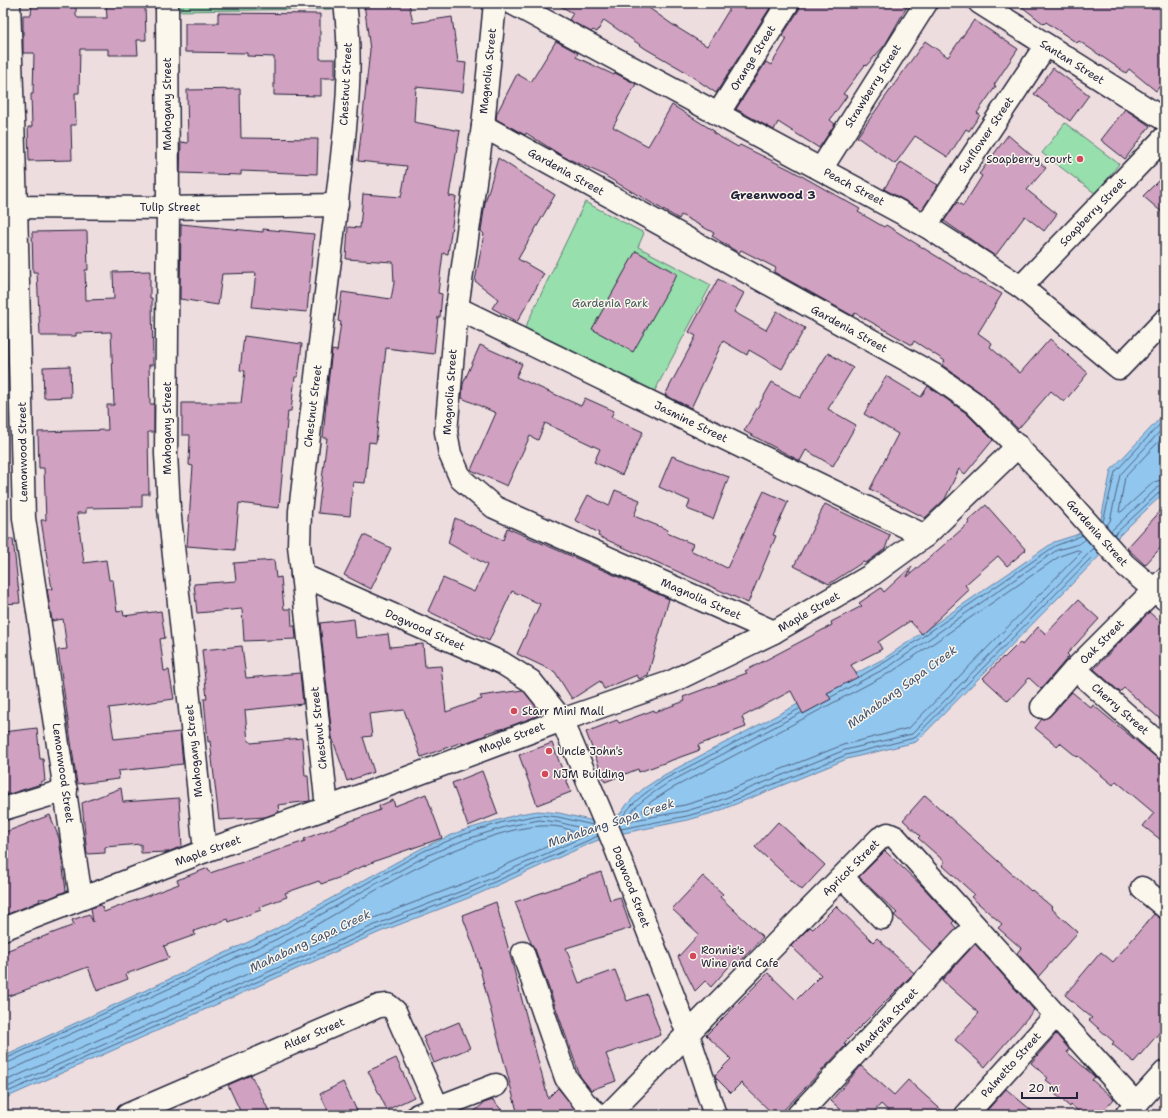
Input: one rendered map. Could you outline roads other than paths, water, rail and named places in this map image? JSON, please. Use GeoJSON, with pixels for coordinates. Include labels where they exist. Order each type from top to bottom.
{"type":"FeatureCollection","features":[{"type":"Feature","properties":{"kind":"street","name":"Lemonwood Street"},"geometry":{"type":"LineString","coordinates":[[9,3],[10,206],[24,518],[66,790],[80,898]]}},
{"type":"Feature","properties":{"kind":"street","name":"Mahogany Street"},"geometry":{"type":"LineString","coordinates":[[167,3],[168,208],[166,454],[169,508],[205,851]]}},
{"type":"Feature","properties":{"kind":"street","name":"Chestnut Street"},"geometry":{"type":"LineString","coordinates":[[327,808],[299,545],[300,511],[348,89],[349,31],[345,3]]}},
{"type":"Feature","properties":{"kind":"street","name":"Magnolia Street"},"geometry":{"type":"LineString","coordinates":[[495,3],[483,126],[457,308],[446,432],[450,454],[461,479],[494,507],[774,632]]}},
{"type":"Feature","properties":{"kind":"street","name":"Peach Street"},"geometry":{"type":"LineString","coordinates":[[512,3],[926,226],[1021,287],[1119,368],[1165,320]]}},
{"type":"Feature","properties":{"kind":"street","name":"Orange Street"},"geometry":{"type":"LineString","coordinates":[[718,114],[788,3]]}},
{"type":"Feature","properties":{"kind":"street","name":"Strawberry Street"},"geometry":{"type":"LineString","coordinates":[[821,170],[926,3]]}},
{"type":"Feature","properties":{"kind":"street","name":"Santan Street"},"geometry":{"type":"LineString","coordinates":[[980,3],[1165,120]]}},
{"type":"Feature","properties":{"kind":"street","name":"Sunflower Street"},"geometry":{"type":"LineString","coordinates":[[926,226],[1046,45]]}},
{"type":"Feature","properties":{"kind":"street","name":"Gardenia Street"},"geometry":{"type":"LineString","coordinates":[[483,126],[934,375],[974,404],[1018,446],[1125,565],[1161,589]]}},
{"type":"Feature","properties":{"kind":"street","name":"Soapberry Street"},"geometry":{"type":"LineString","coordinates":[[1021,287],[1165,137]]}},
{"type":"Feature","properties":{"kind":"street","name":"Tulip Street"},"geometry":{"type":"LineString","coordinates":[[10,206],[168,208],[336,205]]}},
{"type":"Feature","properties":{"kind":"street","name":"Jasmine Street"},"geometry":{"type":"LineString","coordinates":[[457,308],[925,536]]}},
{"type":"Feature","properties":{"kind":"street","name":"Maple Street"},"geometry":{"type":"LineString","coordinates":[[3,929],[205,851],[327,808],[562,720],[671,682],[774,632],[870,576],[925,536],[1018,446]]}},
{"type":"Feature","properties":{"kind":"street","name":"Dogwood Street"},"geometry":{"type":"LineString","coordinates":[[302,575],[502,663],[531,681],[562,720],[613,841],[688,1034],[715,1115]]}},
{"type":"Feature","properties":{"kind":"street","name":"Oak Street"},"geometry":{"type":"LineString","coordinates":[[1042,707],[1075,670],[1161,589]]}},
{"type":"Feature","properties":{"kind":"street","name":"Cherry Street"},"geometry":{"type":"LineString","coordinates":[[1075,670],[1165,749]]}},
{"type":"Feature","properties":{"kind":"street"},"geometry":{"type":"LineString","coordinates":[[3,809],[66,790]]}},
{"type":"Feature","properties":{"kind":"street","name":"Apricot Street"},"geometry":{"type":"LineString","coordinates":[[608,1115],[842,876],[880,838],[888,834],[894,837],[1056,1015],[1132,1110]]}},
{"type":"Feature","properties":{"kind":"street"},"geometry":{"type":"LineString","coordinates":[[842,876],[882,918]]}},
{"type":"Feature","properties":{"kind":"street"},"geometry":{"type":"LineString","coordinates":[[1142,888],[1165,907]]}},
{"type":"Feature","properties":{"kind":"street","name":"Madroña Street"},"geometry":{"type":"LineString","coordinates":[[798,1115],[975,926]]}},
{"type":"Feature","properties":{"kind":"street"},"geometry":{"type":"LineString","coordinates":[[523,952],[566,1078],[585,1103],[599,1115]]}},
{"type":"Feature","properties":{"kind":"street","name":"Alder Street"},"geometry":{"type":"LineString","coordinates":[[127,1115],[379,1006],[388,1005],[395,1011],[432,1112]]}},
{"type":"Feature","properties":{"kind":"street","name":"Palmetto Street"},"geometry":{"type":"LineString","coordinates":[[966,1115],[1056,1015]]}},
{"type":"Feature","properties":{"kind":"street"},"geometry":{"type":"LineString","coordinates":[[1132,1110],[1165,1072]]}},
{"type":"Feature","properties":{"kind":"street"},"geometry":{"type":"LineString","coordinates":[[432,1112],[496,1085]]}},
{"type":"Feature","properties":{"kind":"water","name":"Mahabang Sapa Creek"},"geometry":{"type":"Polygon","coordinates":[[[1165,413],[1165,492],[1129,526],[916,742],[847,759],[716,812],[688,820],[609,836],[591,843],[476,895],[380,932],[3,1099],[3,1057],[272,931],[422,848],[461,831],[519,814],[538,811],[559,813],[598,822],[610,820],[620,814],[628,803],[643,789],[664,775],[885,658],[1054,542],[1076,535],[1101,519],[1111,470],[1165,413]]]}},
{"type":"Feature","properties":{"kind":"place","name":"Soapberry court"},"geometry":{"type":"Point","coordinates":[1080,159]}},
{"type":"Feature","properties":{"kind":"place","name":"Starr Mini Mall"},"geometry":{"type":"Point","coordinates":[514,711]}},
{"type":"Feature","properties":{"kind":"place","name":"Uncle John's"},"geometry":{"type":"Point","coordinates":[549,751]}},
{"type":"Feature","properties":{"kind":"place","name":"NJM Building"},"geometry":{"type":"Point","coordinates":[545,774]}},
{"type":"Feature","properties":{"kind":"place","name":"Ronnie's Wine and Cafe"},"geometry":{"type":"Point","coordinates":[693,956]}},
{"type":"Feature","properties":{"kind":"district","name":"Greenwood 3"},"geometry":{"type":"Point","coordinates":[773,195]}},
{"type":"Feature","properties":{"kind":"park label","name":"Gardenia Park"},"geometry":{"type":"Point","coordinates":[610,303]}}]}
